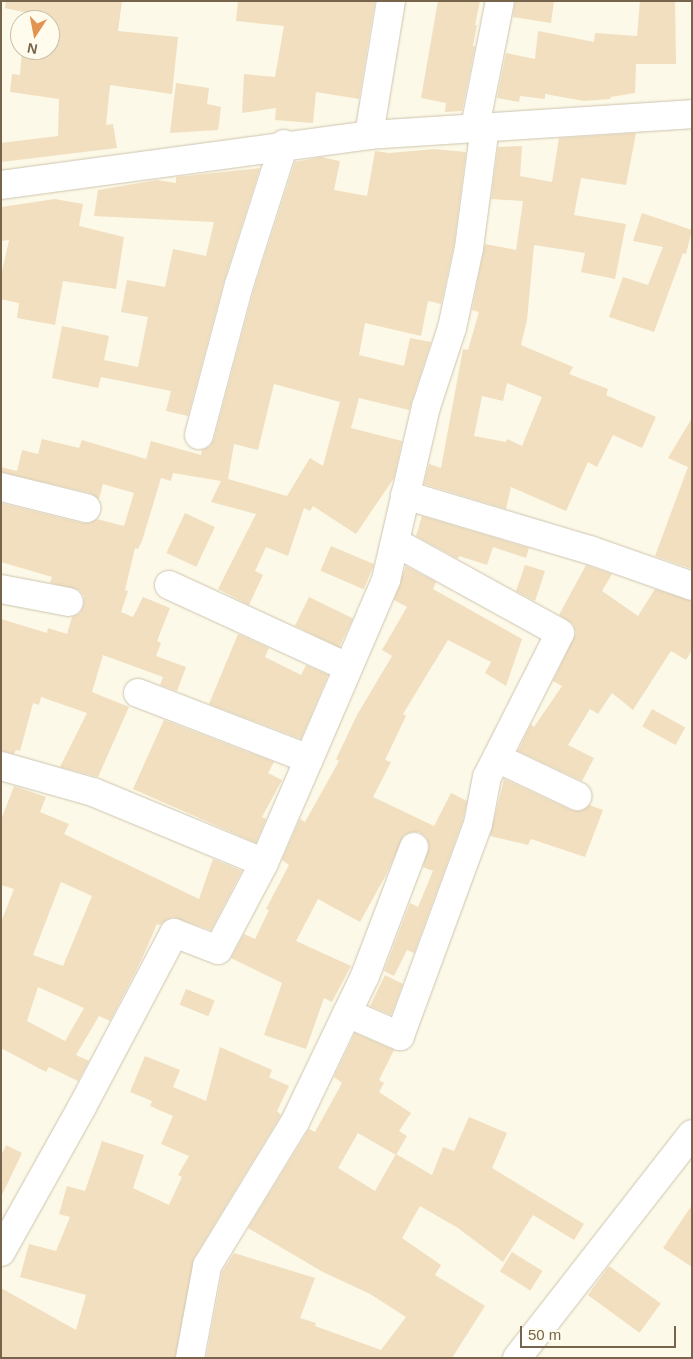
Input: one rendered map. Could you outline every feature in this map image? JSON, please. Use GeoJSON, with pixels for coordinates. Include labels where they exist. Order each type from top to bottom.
{"type":"FeatureCollection","features":[{"type":"Feature","properties":{"kind":"street"},"geometry":{"type":"LineString","coordinates":[[369,135],[391,1]]}},
{"type":"Feature","properties":{"kind":"street"},"geometry":{"type":"LineString","coordinates":[[1,1252],[82,1107],[174,934],[218,950],[264,863],[386,580],[426,407],[452,328],[469,248],[480,126],[500,1]]}},
{"type":"Feature","properties":{"kind":"street"},"geometry":{"type":"LineString","coordinates":[[1,185],[284,144],[690,107]]}},
{"type":"Feature","properties":{"kind":"street"},"geometry":{"type":"LineString","coordinates":[[200,435],[239,285],[284,144]]}},
{"type":"Feature","properties":{"kind":"street"},"geometry":{"type":"LineString","coordinates":[[1,487],[86,508]]}},
{"type":"Feature","properties":{"kind":"street"},"geometry":{"type":"LineString","coordinates":[[405,495],[590,550],[692,586]]}},
{"type":"Feature","properties":{"kind":"street"},"geometry":{"type":"LineString","coordinates":[[347,1013],[400,1036],[478,824],[487,777],[560,633],[395,542]]}},
{"type":"Feature","properties":{"kind":"street"},"geometry":{"type":"LineString","coordinates":[[169,585],[347,667]]}},
{"type":"Feature","properties":{"kind":"street"},"geometry":{"type":"LineString","coordinates":[[1,589],[70,602]]}},
{"type":"Feature","properties":{"kind":"street"},"geometry":{"type":"LineString","coordinates":[[138,693],[309,759]]}},
{"type":"Feature","properties":{"kind":"street"},"geometry":{"type":"LineString","coordinates":[[497,758],[577,796]]}},
{"type":"Feature","properties":{"kind":"street"},"geometry":{"type":"LineString","coordinates":[[1,766],[93,792],[264,863]]}},
{"type":"Feature","properties":{"kind":"street"},"geometry":{"type":"LineString","coordinates":[[190,1358],[207,1266],[295,1122],[365,976],[414,847]]}},
{"type":"Feature","properties":{"kind":"street"},"geometry":{"type":"LineString","coordinates":[[517,1358],[692,1134]]}},
{"type":"Feature","properties":{"kind":"building"},"geometry":{"type":"Polygon","coordinates":[[[6,1],[122,1],[118,31],[178,37],[172,94],[110,85],[106,125],[113,124],[117,148],[1,162],[1,143],[58,136],[59,99],[10,92],[12,74],[20,75],[21,60],[60,60],[60,10],[14,10],[5,8],[6,1]]]}},
{"type":"Feature","properties":{"kind":"building"},"geometry":{"type":"Polygon","coordinates":[[[238,1],[375,1],[359,99],[316,92],[313,123],[275,120],[276,108],[242,113],[244,74],[275,77],[284,26],[236,21],[238,1]]]}},
{"type":"Feature","properties":{"kind":"building"},"geometry":{"type":"Polygon","coordinates":[[[438,1],[480,1],[475,25],[477,25],[473,46],[475,47],[462,111],[445,112],[446,103],[421,98],[438,1]]]}},
{"type":"Feature","properties":{"kind":"building"},"geometry":{"type":"Polygon","coordinates":[[[515,1],[554,1],[551,23],[513,17],[515,1]]]}},
{"type":"Feature","properties":{"kind":"building"},"geometry":{"type":"Polygon","coordinates":[[[640,1],[675,1],[676,64],[636,64],[635,93],[611,97],[610,99],[584,101],[545,94],[545,99],[520,96],[519,102],[497,98],[506,53],[535,59],[538,31],[594,42],[595,33],[637,36],[640,1]]]}},
{"type":"Feature","properties":{"kind":"building"},"geometry":{"type":"Polygon","coordinates":[[[176,83],[209,88],[207,104],[221,107],[218,130],[170,133],[176,83]]]}},
{"type":"Feature","properties":{"kind":"building"},"geometry":{"type":"Polygon","coordinates":[[[636,133],[626,185],[581,178],[574,215],[626,224],[615,279],[581,272],[585,253],[534,245],[527,320],[521,345],[573,367],[569,374],[608,389],[606,395],[656,417],[642,448],[613,435],[597,467],[588,462],[566,511],[511,487],[506,509],[424,484],[429,464],[441,468],[463,349],[468,350],[479,312],[472,310],[485,244],[516,250],[523,201],[491,199],[498,147],[522,146],[520,176],[552,182],[559,138],[636,133]],[[507,383],[503,401],[482,396],[474,436],[506,442],[507,439],[522,446],[542,397],[507,383]]]}},
{"type":"Feature","properties":{"kind":"building"},"geometry":{"type":"Polygon","coordinates":[[[434,149],[466,152],[454,245],[441,304],[428,301],[421,336],[365,323],[359,355],[404,366],[410,338],[431,342],[409,410],[359,398],[351,428],[402,441],[394,478],[356,534],[313,506],[310,511],[304,508],[288,556],[266,547],[255,571],[263,575],[249,605],[218,589],[256,514],[211,502],[221,481],[173,473],[171,481],[161,478],[142,541],[138,549],[135,548],[125,590],[128,591],[121,612],[133,617],[143,597],[170,608],[157,641],[161,643],[156,656],[186,667],[177,691],[160,685],[163,677],[103,655],[92,692],[129,707],[98,777],[60,767],[87,713],[41,697],[39,705],[33,703],[20,751],[16,750],[14,754],[1,751],[1,619],[47,633],[48,628],[67,634],[72,617],[80,613],[84,604],[84,596],[79,590],[50,583],[52,577],[1,562],[1,503],[82,523],[90,523],[97,519],[124,526],[134,493],[103,484],[99,499],[90,493],[1,472],[1,467],[17,471],[22,450],[38,454],[42,439],[79,448],[82,440],[146,459],[151,441],[201,455],[202,450],[210,446],[214,439],[254,289],[295,162],[321,157],[340,161],[334,190],[367,196],[375,151],[389,153],[434,149]],[[274,384],[258,450],[234,444],[228,479],[287,496],[310,458],[323,466],[340,402],[274,384]]]}},
{"type":"Feature","properties":{"kind":"building"},"geometry":{"type":"Polygon","coordinates":[[[260,168],[224,281],[188,416],[166,411],[171,391],[101,377],[98,388],[52,378],[62,326],[109,336],[104,360],[138,367],[148,317],[121,312],[127,280],[165,287],[173,249],[206,256],[214,222],[94,216],[98,190],[157,180],[176,183],[176,177],[260,168]]]}},
{"type":"Feature","properties":{"kind":"building"},"geometry":{"type":"Polygon","coordinates":[[[55,199],[83,204],[79,226],[124,237],[116,289],[63,281],[55,325],[17,318],[19,303],[1,299],[1,276],[9,240],[1,241],[1,207],[55,199]]]}},
{"type":"Feature","properties":{"kind":"building"},"geometry":{"type":"Polygon","coordinates":[[[642,213],[692,230],[686,254],[683,253],[654,332],[609,317],[623,277],[648,285],[663,247],[633,241],[642,213]]]}},
{"type":"Feature","properties":{"kind":"building"},"geometry":{"type":"Polygon","coordinates":[[[692,418],[692,569],[655,556],[688,467],[668,458],[692,418]]]}},
{"type":"Feature","properties":{"kind":"building"},"geometry":{"type":"Polygon","coordinates":[[[185,513],[215,527],[196,567],[166,553],[185,513]]]}},
{"type":"Feature","properties":{"kind":"building"},"geometry":{"type":"Polygon","coordinates":[[[422,516],[529,548],[526,558],[493,547],[487,565],[459,556],[458,559],[416,536],[422,516]]]}},
{"type":"Feature","properties":{"kind":"building"},"geometry":{"type":"Polygon","coordinates":[[[331,546],[374,564],[364,589],[320,571],[331,546]]]}},
{"type":"Feature","properties":{"kind":"building"},"geometry":{"type":"Polygon","coordinates":[[[525,565],[545,571],[535,601],[516,591],[525,565]]]}},
{"type":"Feature","properties":{"kind":"building"},"geometry":{"type":"Polygon","coordinates":[[[586,565],[612,574],[602,591],[638,616],[655,589],[692,601],[692,650],[686,660],[671,651],[633,710],[612,693],[598,714],[590,709],[568,745],[594,758],[582,781],[518,751],[531,724],[534,727],[562,686],[553,681],[576,633],[573,624],[559,615],[586,565]]]}},
{"type":"Feature","properties":{"kind":"building"},"geometry":{"type":"Polygon","coordinates":[[[406,566],[436,582],[433,589],[522,639],[506,686],[485,673],[491,662],[448,640],[403,714],[406,716],[385,760],[391,762],[373,797],[434,826],[451,793],[467,801],[463,820],[414,953],[407,950],[394,976],[384,971],[410,903],[418,907],[433,871],[423,867],[429,845],[426,837],[419,832],[404,835],[387,873],[360,922],[318,899],[296,941],[351,966],[332,1002],[324,998],[306,1049],[264,1035],[282,983],[231,958],[244,934],[255,939],[269,910],[266,909],[289,865],[282,860],[300,819],[305,822],[339,761],[336,759],[357,715],[392,656],[382,650],[407,607],[394,600],[406,566]]]}},
{"type":"Feature","properties":{"kind":"building"},"geometry":{"type":"Polygon","coordinates":[[[309,597],[353,618],[339,647],[295,626],[309,597]]]}},
{"type":"Feature","properties":{"kind":"building"},"geometry":{"type":"Polygon","coordinates":[[[238,634],[269,648],[265,657],[301,675],[306,665],[328,675],[301,739],[209,704],[238,634]]]}},
{"type":"Feature","properties":{"kind":"building"},"geometry":{"type":"Polygon","coordinates":[[[652,709],[685,727],[676,745],[642,726],[652,709]]]}},
{"type":"Feature","properties":{"kind":"building"},"geometry":{"type":"Polygon","coordinates":[[[164,720],[274,762],[268,773],[282,780],[262,817],[266,819],[256,843],[133,789],[164,720]]]}},
{"type":"Feature","properties":{"kind":"building"},"geometry":{"type":"Polygon","coordinates":[[[504,779],[571,810],[579,811],[589,805],[603,810],[585,857],[531,839],[528,845],[490,836],[504,779]]]}},
{"type":"Feature","properties":{"kind":"building"},"geometry":{"type":"Polygon","coordinates":[[[14,786],[46,797],[40,812],[69,824],[64,834],[199,899],[213,859],[242,871],[211,930],[173,917],[160,925],[157,924],[141,961],[110,1021],[99,1016],[76,1055],[89,1061],[78,1081],[49,1067],[46,1072],[1,1048],[1,922],[14,889],[1,885],[1,820],[14,786]],[[61,882],[33,955],[63,966],[92,896],[61,882]],[[38,987],[27,1021],[65,1041],[84,1008],[38,987]]]}},
{"type":"Feature","properties":{"kind":"building"},"geometry":{"type":"Polygon","coordinates":[[[385,975],[403,984],[391,1015],[370,1006],[385,975]]]}},
{"type":"Feature","properties":{"kind":"building"},"geometry":{"type":"Polygon","coordinates":[[[186,989],[215,1001],[208,1016],[180,1005],[186,989]]]}},
{"type":"Feature","properties":{"kind":"building"},"geometry":{"type":"Polygon","coordinates":[[[355,1033],[394,1050],[379,1080],[384,1083],[379,1092],[411,1113],[399,1131],[407,1136],[396,1154],[432,1175],[443,1147],[454,1151],[469,1117],[507,1133],[492,1168],[584,1224],[574,1240],[533,1215],[503,1262],[458,1228],[420,1206],[402,1238],[441,1265],[435,1275],[485,1306],[452,1358],[206,1358],[222,1272],[234,1253],[315,1278],[300,1318],[316,1323],[315,1326],[381,1350],[406,1317],[370,1294],[323,1272],[248,1228],[309,1129],[315,1132],[342,1083],[334,1077],[355,1033]],[[358,1133],[338,1168],[375,1191],[396,1155],[358,1133]]]}},
{"type":"Feature","properties":{"kind":"building"},"geometry":{"type":"Polygon","coordinates":[[[220,1047],[272,1070],[269,1077],[289,1086],[277,1111],[281,1115],[194,1258],[175,1358],[1,1358],[1,1288],[76,1330],[86,1295],[20,1277],[29,1244],[56,1251],[70,1217],[59,1214],[67,1186],[85,1191],[102,1141],[144,1155],[133,1188],[169,1205],[182,1177],[178,1175],[189,1156],[161,1144],[173,1116],[150,1106],[152,1101],[130,1092],[145,1056],[180,1070],[173,1087],[206,1101],[220,1047]]]}},
{"type":"Feature","properties":{"kind":"building"},"geometry":{"type":"Polygon","coordinates":[[[6,1145],[22,1153],[1,1197],[1,1156],[6,1145]]]}},
{"type":"Feature","properties":{"kind":"building"},"geometry":{"type":"Polygon","coordinates":[[[692,1205],[692,1267],[663,1248],[692,1205]]]}},
{"type":"Feature","properties":{"kind":"building"},"geometry":{"type":"Polygon","coordinates":[[[512,1252],[543,1271],[530,1291],[500,1272],[512,1252]]]}},
{"type":"Feature","properties":{"kind":"building"},"geometry":{"type":"Polygon","coordinates":[[[609,1266],[661,1304],[640,1333],[588,1295],[609,1266]]]}}]}
